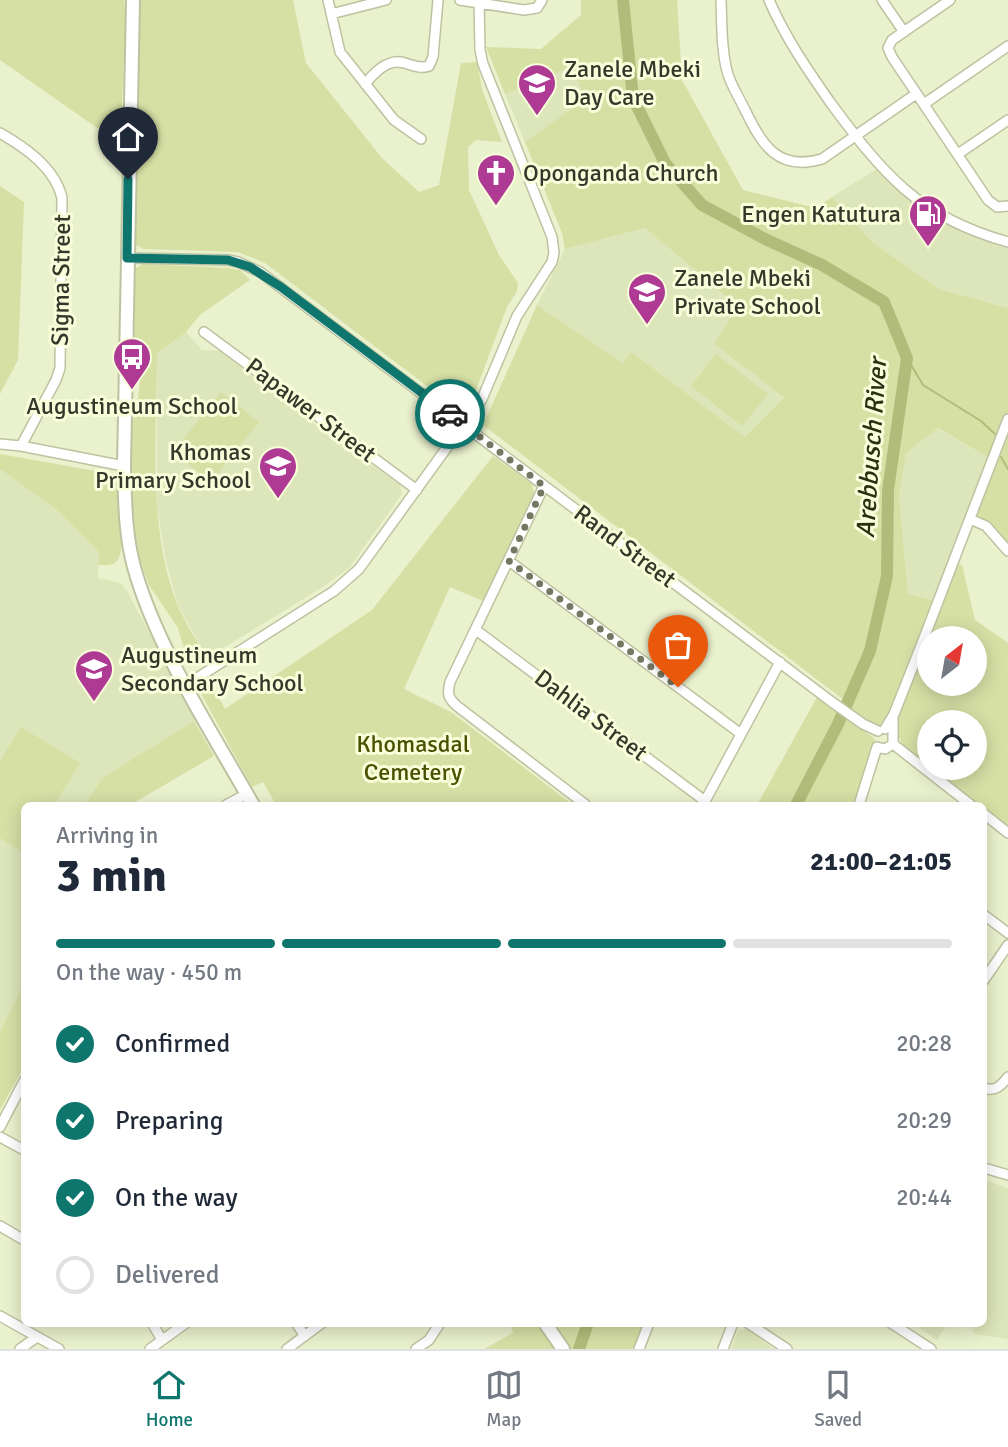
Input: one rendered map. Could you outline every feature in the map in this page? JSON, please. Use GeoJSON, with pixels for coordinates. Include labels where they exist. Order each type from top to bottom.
{"type":"FeatureCollection","features":[{"type":"Feature","properties":{"kind":"main road"},"geometry":{"type":"LineString","coordinates":[[133,0],[124,467],[126,524],[134,566],[150,614],[250,800]]}},
{"type":"Feature","properties":{"kind":"main road"},"geometry":{"type":"LineString","coordinates":[[548,1327],[564,1349]]}},
{"type":"Feature","properties":{"kind":"street"},"geometry":{"type":"LineString","coordinates":[[328,0],[340,52],[394,120],[421,139]]}},
{"type":"Feature","properties":{"kind":"street"},"geometry":{"type":"LineString","coordinates":[[331,14],[386,0]]}},
{"type":"Feature","properties":{"kind":"street"},"geometry":{"type":"LineString","coordinates":[[365,84],[377,71],[391,62],[419,68],[429,66],[433,57],[438,0]]}},
{"type":"Feature","properties":{"kind":"street"},"geometry":{"type":"LineString","coordinates":[[460,0],[524,10],[537,8],[542,0]]}},
{"type":"Feature","properties":{"kind":"street"},"geometry":{"type":"LineString","coordinates":[[721,0],[727,73],[759,138],[771,153],[796,162],[810,163],[822,159],[916,94]]}},
{"type":"Feature","properties":{"kind":"street"},"geometry":{"type":"LineString","coordinates":[[769,0],[794,48],[880,167],[925,205],[957,223],[1008,240]]}},
{"type":"Feature","properties":{"kind":"street"},"geometry":{"type":"LineString","coordinates":[[882,0],[904,32]]}},
{"type":"Feature","properties":{"kind":"street"},"geometry":{"type":"LineString","coordinates":[[950,0],[892,40],[888,48],[988,200],[997,207],[1008,206]]}},
{"type":"Feature","properties":{"kind":"street"},"geometry":{"type":"LineString","coordinates":[[186,685],[353,576],[465,426],[482,399],[517,316],[549,269],[554,253],[552,237],[483,64],[480,50],[479,1]]}},
{"type":"Feature","properties":{"kind":"street"},"geometry":{"type":"LineString","coordinates":[[924,104],[1008,46]]}},
{"type":"Feature","properties":{"kind":"street"},"geometry":{"type":"LineString","coordinates":[[958,154],[1008,120]]}},
{"type":"Feature","properties":{"kind":"street","name":"Sigma Street"},"geometry":{"type":"LineString","coordinates":[[0,133],[49,170],[56,178],[62,198],[60,368],[57,380],[21,446]]}},
{"type":"Feature","properties":{"kind":"street","name":"Rand Street"},"geometry":{"type":"LineString","coordinates":[[127,258],[228,260],[250,267],[281,287],[967,802]]}},
{"type":"Feature","properties":{"kind":"street","name":"Papawer Street"},"geometry":{"type":"LineString","coordinates":[[204,332],[417,490]]}},
{"type":"Feature","properties":{"kind":"street"},"geometry":{"type":"LineString","coordinates":[[860,802],[1008,419]]}},
{"type":"Feature","properties":{"kind":"street"},"geometry":{"type":"LineString","coordinates":[[0,444],[124,467]]}},
{"type":"Feature","properties":{"kind":"street"},"geometry":{"type":"LineString","coordinates":[[544,486],[447,692],[449,699],[582,802]]}},
{"type":"Feature","properties":{"kind":"street"},"geometry":{"type":"LineString","coordinates":[[970,519],[986,526],[1008,551]]}},
{"type":"Feature","properties":{"kind":"street"},"geometry":{"type":"LineString","coordinates":[[509,561],[741,734]]}},
{"type":"Feature","properties":{"kind":"street","name":"Dahlia Street"},"geometry":{"type":"LineString","coordinates":[[476,630],[703,802]]}},
{"type":"Feature","properties":{"kind":"street"},"geometry":{"type":"LineString","coordinates":[[705,802],[780,662]]}},
{"type":"Feature","properties":{"kind":"street"},"geometry":{"type":"LineString","coordinates":[[987,816],[1008,833]]}},
{"type":"Feature","properties":{"kind":"street"},"geometry":{"type":"LineString","coordinates":[[987,917],[1008,933]]}},
{"type":"Feature","properties":{"kind":"street"},"geometry":{"type":"LineString","coordinates":[[987,976],[1008,946]]}},
{"type":"Feature","properties":{"kind":"street"},"geometry":{"type":"LineString","coordinates":[[987,1088],[1002,1086],[1008,1077]]}},
{"type":"Feature","properties":{"kind":"street"},"geometry":{"type":"LineString","coordinates":[[0,1127],[21,1087]]}},
{"type":"Feature","properties":{"kind":"street"},"geometry":{"type":"LineString","coordinates":[[0,1137],[21,1148]]}},
{"type":"Feature","properties":{"kind":"street"},"geometry":{"type":"LineString","coordinates":[[987,1169],[1008,1175]]}},
{"type":"Feature","properties":{"kind":"street"},"geometry":{"type":"LineString","coordinates":[[0,1226],[21,1238]]}},
{"type":"Feature","properties":{"kind":"street"},"geometry":{"type":"LineString","coordinates":[[0,1316],[59,1349]]}},
{"type":"Feature","properties":{"kind":"street"},"geometry":{"type":"LineString","coordinates":[[154,1327],[162,1340]]}},
{"type":"Feature","properties":{"kind":"street"},"geometry":{"type":"LineString","coordinates":[[150,1349],[180,1327]]}},
{"type":"Feature","properties":{"kind":"street"},"geometry":{"type":"LineString","coordinates":[[299,1327],[305,1335]]}},
{"type":"Feature","properties":{"kind":"street"},"geometry":{"type":"LineString","coordinates":[[287,1349],[314,1327]]}},
{"type":"Feature","properties":{"kind":"street"},"geometry":{"type":"LineString","coordinates":[[416,1349],[429,1340],[437,1327]]}},
{"type":"Feature","properties":{"kind":"street"},"geometry":{"type":"LineString","coordinates":[[639,1349],[647,1327]]}},
{"type":"Feature","properties":{"kind":"street"},"geometry":{"type":"LineString","coordinates":[[723,1349],[731,1327]]}},
{"type":"Feature","properties":{"kind":"street"},"geometry":{"type":"LineString","coordinates":[[754,1327],[787,1349]]}},
{"type":"Feature","properties":{"kind":"street"},"geometry":{"type":"LineString","coordinates":[[897,1327],[930,1349]]}},
{"type":"Feature","properties":{"kind":"street"},"geometry":{"type":"LineString","coordinates":[[20,1349],[37,1336]]}},
{"type":"Feature","properties":{"kind":"shaded area","name":"Zanele Mbeki Day Care"},"geometry":{"type":"Polygon","coordinates":[[[570,66],[586,100],[525,142],[505,94],[543,81],[570,66]]]}},
{"type":"Feature","properties":{"kind":"shaded area"},"geometry":{"type":"Polygon","coordinates":[[[880,167],[935,212],[1008,242],[1008,308],[939,289],[872,242],[832,197],[880,167]]]}},
{"type":"Feature","properties":{"kind":"shaded area","name":"Zanele Mbeki Private School"},"geometry":{"type":"Polygon","coordinates":[[[645,228],[738,308],[714,344],[784,396],[745,437],[631,352],[623,363],[537,305],[565,249],[645,228]]]}},
{"type":"Feature","properties":{"kind":"shaded area","name":"Khomas Primary School"},"geometry":{"type":"Polygon","coordinates":[[[186,332],[202,350],[220,351],[334,439],[400,485],[402,494],[349,568],[323,587],[207,658],[178,605],[166,561],[157,505],[157,353],[186,332]]]}},
{"type":"Feature","properties":{"kind":"shaded area"},"geometry":{"type":"Polygon","coordinates":[[[937,428],[992,460],[937,601],[908,594],[899,497],[906,453],[937,428]]]}},
{"type":"Feature","properties":{"kind":"shaded area","name":"Augustineum Secondary School"},"geometry":{"type":"Polygon","coordinates":[[[0,469],[57,510],[99,552],[98,578],[121,583],[128,593],[196,720],[102,778],[87,802],[21,802],[21,989],[0,1032],[0,469]]]}},
{"type":"Feature","properties":{"kind":"shaded area"},"geometry":{"type":"Polygon","coordinates":[[[987,1181],[1008,1188],[1008,1339],[974,1334],[972,1327],[987,1327],[987,1181]]]}},
{"type":"Feature","properties":{"kind":"shaded area"},"geometry":{"type":"Polygon","coordinates":[[[917,1327],[945,1327],[937,1340],[917,1327]]]}},
{"type":"Feature","properties":{"kind":"shaded area"},"geometry":{"type":"Polygon","coordinates":[[[746,1329],[774,1349],[731,1349],[738,1331],[746,1329]]]}},
{"type":"Feature","properties":{"kind":"green space"},"geometry":{"type":"Polygon","coordinates":[[[0,0],[124,0],[126,19],[120,144],[0,60],[0,0]]]}},
{"type":"Feature","properties":{"kind":"green space"},"geometry":{"type":"Polygon","coordinates":[[[140,0],[293,0],[306,63],[382,158],[419,192],[439,185],[461,63],[477,62],[482,89],[502,142],[476,140],[468,147],[469,190],[499,255],[518,283],[517,291],[507,307],[468,405],[452,405],[265,263],[238,252],[143,249],[133,243],[140,0]]]}},
{"type":"Feature","properties":{"kind":"green space"},"geometry":{"type":"Polygon","coordinates":[[[581,0],[677,0],[682,80],[743,190],[816,208],[832,197],[872,242],[939,289],[1008,308],[1008,548],[992,532],[970,519],[992,460],[938,428],[906,453],[899,497],[908,594],[937,601],[927,626],[917,626],[917,650],[885,729],[878,731],[844,710],[870,651],[874,631],[868,652],[847,700],[844,700],[483,425],[537,305],[623,363],[631,352],[745,437],[784,397],[714,344],[738,307],[645,228],[565,249],[562,233],[525,142],[586,99],[570,66],[543,81],[505,94],[486,47],[541,49],[581,15],[581,0]]]}},
{"type":"Feature","properties":{"kind":"green space"},"geometry":{"type":"Polygon","coordinates":[[[0,186],[24,202],[18,360],[0,394],[0,186]]]}},
{"type":"Feature","properties":{"kind":"green space"},"geometry":{"type":"Polygon","coordinates":[[[143,264],[228,268],[240,270],[250,280],[200,315],[186,332],[157,353],[155,449],[158,514],[168,577],[178,606],[207,658],[193,665],[188,662],[178,628],[149,585],[139,557],[132,508],[132,424],[142,365],[130,316],[134,269],[143,264]]]}},
{"type":"Feature","properties":{"kind":"green space"},"geometry":{"type":"Polygon","coordinates":[[[716,354],[768,394],[742,426],[691,386],[716,354]]]}},
{"type":"Feature","properties":{"kind":"green space"},"geometry":{"type":"Polygon","coordinates":[[[221,392],[259,422],[211,482],[173,452],[221,392]]]}},
{"type":"Feature","properties":{"kind":"green space"},"geometry":{"type":"Polygon","coordinates":[[[0,454],[115,476],[122,539],[119,558],[115,563],[98,565],[99,552],[57,510],[0,469],[0,454]]]}},
{"type":"Feature","properties":{"kind":"green space","name":"Khomasdal Cemetery"},"geometry":{"type":"Polygon","coordinates":[[[493,456],[532,484],[534,493],[531,502],[483,601],[450,587],[404,689],[451,712],[569,802],[274,802],[263,782],[252,787],[198,688],[199,682],[207,676],[225,709],[372,610],[493,456]]]}},
{"type":"Feature","properties":{"kind":"green space"},"geometry":{"type":"Polygon","coordinates":[[[957,564],[962,565],[975,620],[984,626],[933,626],[957,564]]]}},
{"type":"Feature","properties":{"kind":"green space"},"geometry":{"type":"Polygon","coordinates":[[[987,628],[1008,643],[1008,826],[987,810],[987,802],[975,802],[946,780],[987,780],[987,710],[917,710],[917,758],[904,746],[898,732],[898,715],[917,666],[917,696],[987,696],[987,628]]]}},
{"type":"Feature","properties":{"kind":"green space"},"geometry":{"type":"Polygon","coordinates":[[[817,697],[874,738],[877,747],[860,802],[759,802],[817,697]]]}},
{"type":"Feature","properties":{"kind":"green space"},"geometry":{"type":"Polygon","coordinates":[[[194,721],[214,756],[135,802],[87,802],[102,778],[194,721]]]}},
{"type":"Feature","properties":{"kind":"green space"},"geometry":{"type":"Polygon","coordinates":[[[21,727],[80,763],[56,802],[21,802],[21,852],[0,838],[0,761],[21,727]]]}},
{"type":"Feature","properties":{"kind":"green space"},"geometry":{"type":"Polygon","coordinates":[[[21,989],[21,1072],[0,1110],[0,1032],[21,989]]]}},
{"type":"Feature","properties":{"kind":"green space"},"geometry":{"type":"Polygon","coordinates":[[[511,1327],[647,1327],[638,1349],[484,1349],[513,1333],[511,1327]]]}},
{"type":"Feature","properties":{"kind":"waterway","name":"Arebbusch River"},"geometry":{"type":"LineString","coordinates":[[623,0],[633,98],[665,163],[702,205],[765,239],[822,265],[884,302],[907,358],[888,490],[887,576],[870,651],[838,724],[798,802]]}},
{"type":"Feature","properties":{"kind":"waterway"},"geometry":{"type":"LineString","coordinates":[[907,358],[923,385],[981,421],[995,434]]}},
{"type":"Feature","properties":{"kind":"waterway"},"geometry":{"type":"LineString","coordinates":[[1001,457],[1008,469]]}},
{"type":"Feature","properties":{"kind":"waterway","name":"Arebbusch River"},"geometry":{"type":"LineString","coordinates":[[579,1349],[587,1327]]}},
{"type":"Feature","properties":{"kind":"way so far"},"geometry":{"type":"LineString","coordinates":[[450,414],[544,486],[509,561],[678,687]]}},
{"type":"Feature","properties":{"kind":"place","name":"Zanele Mbeki Day Care"},"geometry":{"type":"Point","coordinates":[537,117]}},
{"type":"Feature","properties":{"kind":"place","name":"Oponganda Church"},"geometry":{"type":"Point","coordinates":[496,207]}},
{"type":"Feature","properties":{"kind":"place","name":"Engen Katutura"},"geometry":{"type":"Point","coordinates":[928,248]}},
{"type":"Feature","properties":{"kind":"place","name":"Zanele Mbeki Private School"},"geometry":{"type":"Point","coordinates":[647,326]}},
{"type":"Feature","properties":{"kind":"place","name":"Augustineum School"},"geometry":{"type":"Point","coordinates":[132,391]}},
{"type":"Feature","properties":{"kind":"place","name":"Khomas Primary School"},"geometry":{"type":"Point","coordinates":[278,500]}},
{"type":"Feature","properties":{"kind":"place","name":"Augustineum Secondary School"},"geometry":{"type":"Point","coordinates":[94,703]}},
{"type":"Feature","properties":{"kind":"route"},"geometry":{"type":"LineString","coordinates":[[128,179],[127,258],[228,260],[250,267],[281,287],[450,414]]}}]}
